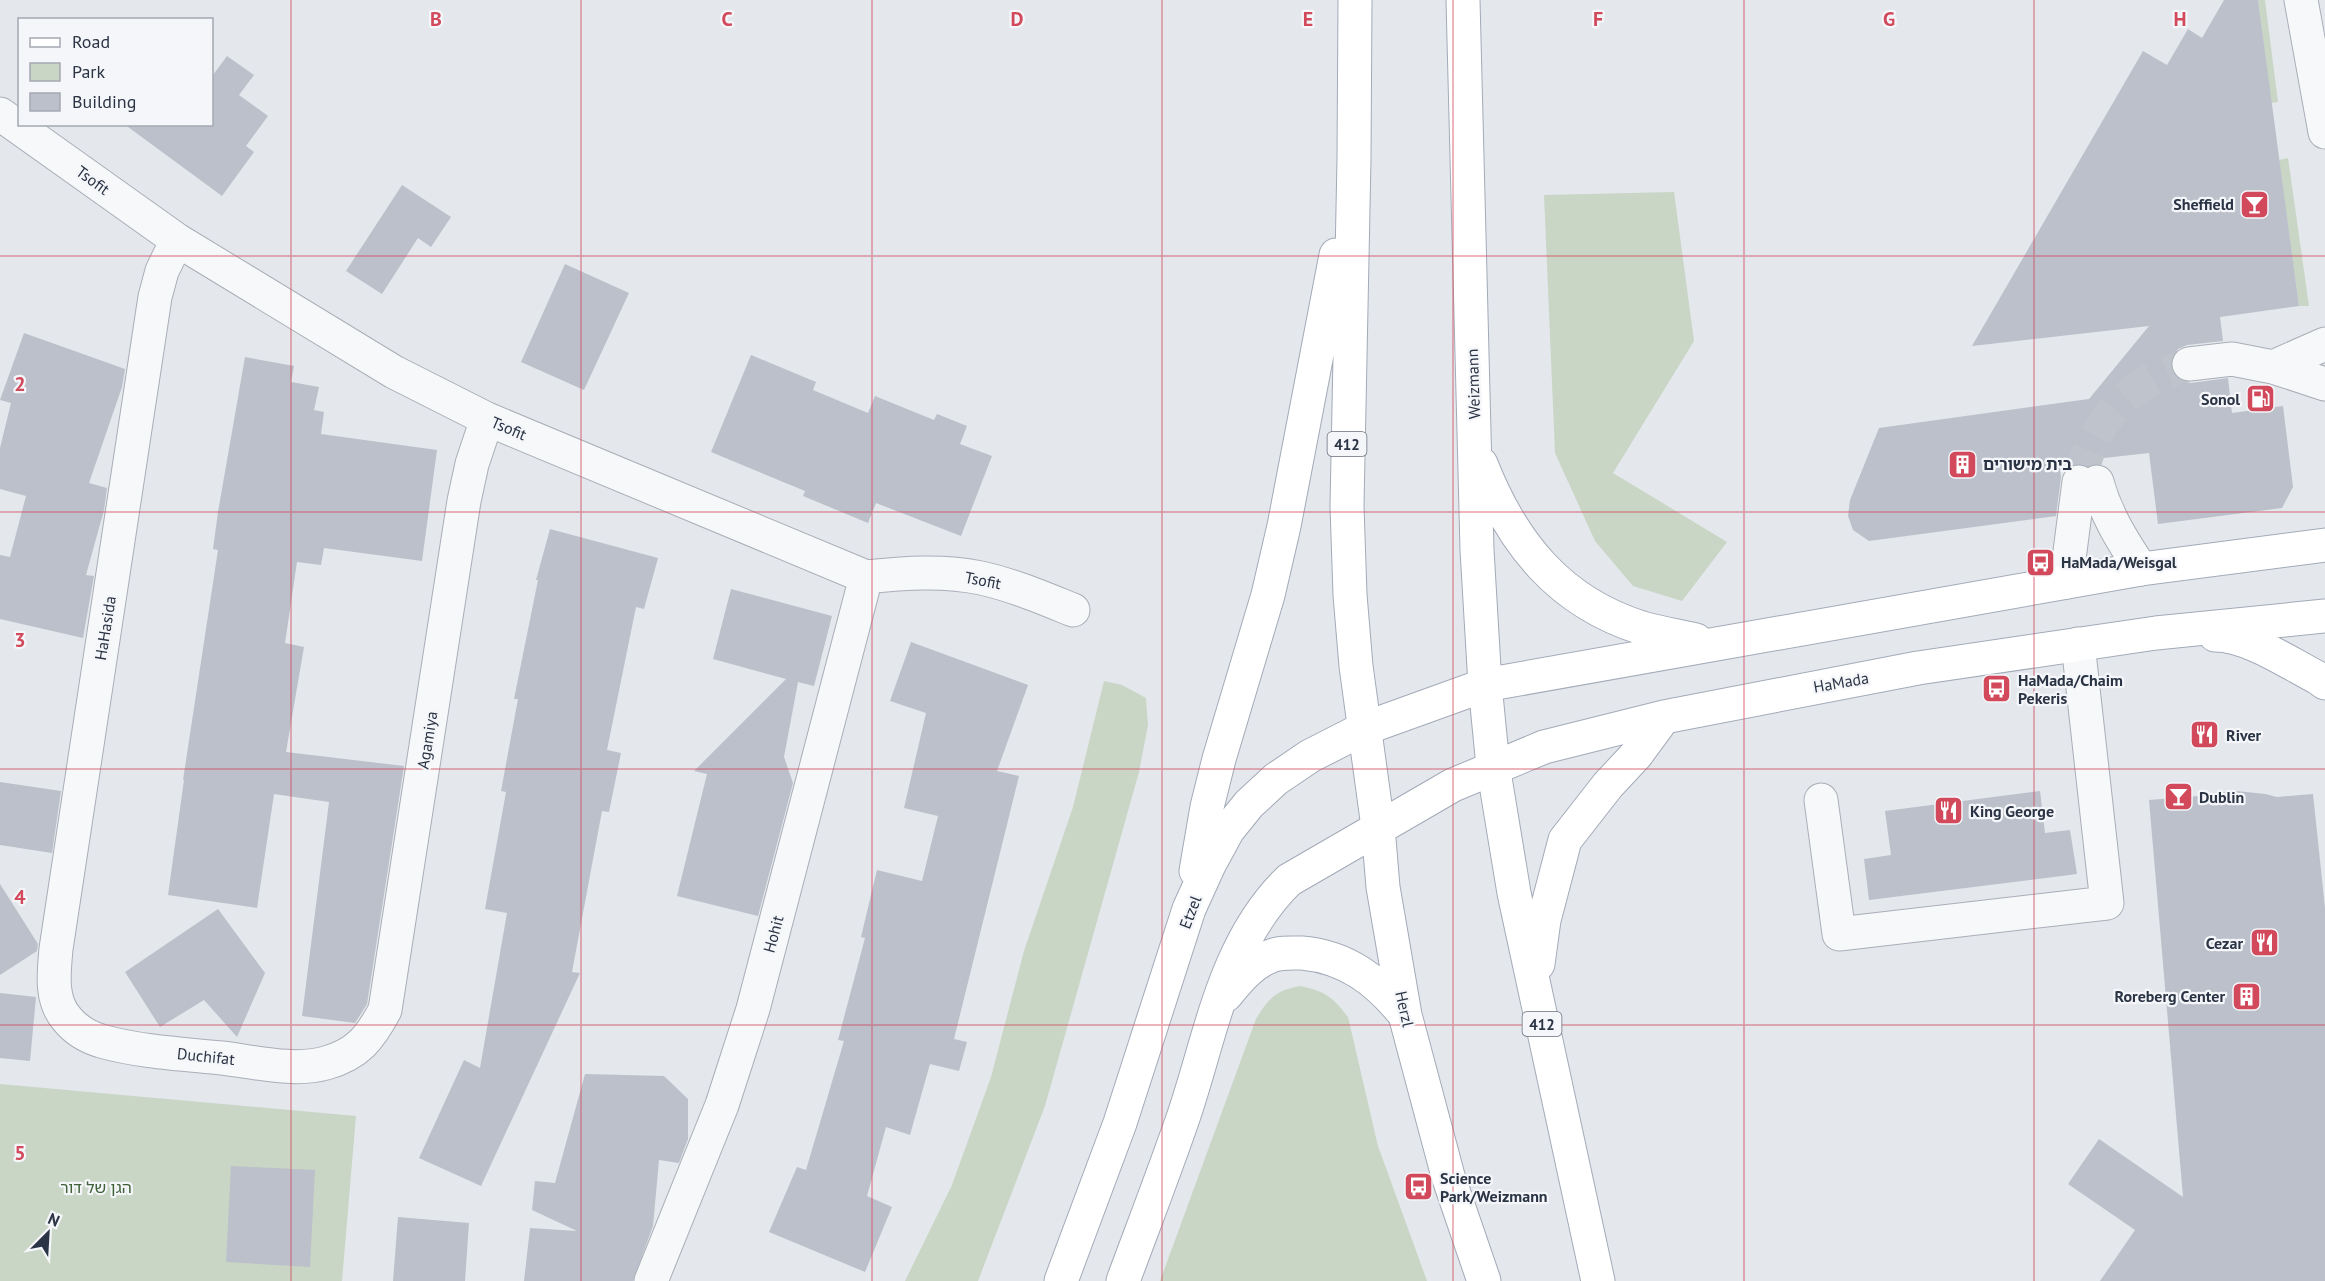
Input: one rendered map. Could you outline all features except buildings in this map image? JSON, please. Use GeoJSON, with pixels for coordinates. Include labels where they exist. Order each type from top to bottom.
{"type":"FeatureCollection","features":[{"type":"Feature","properties":{"kind":"main road","name":"412"},"geometry":{"type":"LineString","coordinates":[[1355,0],[1347,506],[1350,596],[1363,729]]}},
{"type":"Feature","properties":{"kind":"main road","name":"Weizmann"},"geometry":{"type":"LineString","coordinates":[[1462,0],[1477,550],[1485,685],[1494,766]]}},
{"type":"Feature","properties":{"kind":"main road"},"geometry":{"type":"LineString","coordinates":[[1189,909],[1207,807],[1268,595],[1284,526],[1354,159]]}},
{"type":"Feature","properties":{"kind":"main road"},"geometry":{"type":"LineString","coordinates":[[1475,450],[1496,501],[1516,534],[1527,550],[1567,590],[1597,608],[1641,627],[1709,644]]}},
{"type":"Feature","properties":{"kind":"main road"},"geometry":{"type":"LineString","coordinates":[[1485,685],[2140,569],[2325,545]]}},
{"type":"Feature","properties":{"kind":"main road","name":"HaMada"},"geometry":{"type":"LineString","coordinates":[[1378,827],[1453,784],[1494,766],[1544,747],[1664,717],[1918,668],[2156,633],[2325,616]]}},
{"type":"Feature","properties":{"kind":"main road"},"geometry":{"type":"LineString","coordinates":[[2156,633],[2223,635],[2258,647],[2325,683]]}},
{"type":"Feature","properties":{"kind":"main road","name":"Etzel"},"geometry":{"type":"LineString","coordinates":[[1061,1281],[1120,1123],[1189,909],[1228,830],[1249,804],[1276,779],[1310,756],[1363,729],[1485,685]]}},
{"type":"Feature","properties":{"kind":"main road"},"geometry":{"type":"LineString","coordinates":[[1534,987],[1544,920],[1565,840],[1608,785],[1636,755],[1664,717]]}},
{"type":"Feature","properties":{"kind":"main road","name":"Herzl"},"geometry":{"type":"LineString","coordinates":[[1363,729],[1378,827],[1383,887],[1405,1015],[1448,1176],[1484,1281]]}},
{"type":"Feature","properties":{"kind":"main road","name":"412"},"geometry":{"type":"LineString","coordinates":[[1494,766],[1504,836],[1534,987],[1598,1281]]}},
{"type":"Feature","properties":{"kind":"main road"},"geometry":{"type":"LineString","coordinates":[[1123,1281],[1183,1117],[1237,952],[1258,915],[1289,880],[1378,827]]}},
{"type":"Feature","properties":{"kind":"main road"},"geometry":{"type":"LineString","coordinates":[[1208,1035],[1226,995],[1239,979],[1255,965],[1272,956],[1290,952],[1331,958],[1367,976],[1387,993],[1405,1015]]}},
{"type":"Feature","properties":{"kind":"street"},"geometry":{"type":"LineString","coordinates":[[2301,0],[2325,132]]}},
{"type":"Feature","properties":{"kind":"street","name":"Tsofit"},"geometry":{"type":"LineString","coordinates":[[0,114],[177,240],[394,372],[488,419],[866,577],[907,572],[980,577],[1013,586],[1073,610]]}},
{"type":"Feature","properties":{"kind":"street","name":"HaHasida"},"geometry":{"type":"LineString","coordinates":[[66,1019],[54,988],[56,949],[155,297],[162,271],[177,240]]}},
{"type":"Feature","properties":{"kind":"street"},"geometry":{"type":"LineString","coordinates":[[2273,367],[2325,344]]}},
{"type":"Feature","properties":{"kind":"street"},"geometry":{"type":"LineString","coordinates":[[2189,364],[2232,359],[2273,367],[2325,384]]}},
{"type":"Feature","properties":{"kind":"street","name":"Agamiya"},"geometry":{"type":"LineString","coordinates":[[352,1053],[370,1037],[385,1010],[464,501],[472,464],[488,419]]}},
{"type":"Feature","properties":{"kind":"street"},"geometry":{"type":"LineString","coordinates":[[2066,582],[2088,482],[2140,569]]}},
{"type":"Feature","properties":{"kind":"street","name":"Hohit"},"geometry":{"type":"LineString","coordinates":[[651,1281],[722,1105],[753,1008],[866,577]]}},
{"type":"Feature","properties":{"kind":"street"},"geometry":{"type":"LineString","coordinates":[[1821,800],[1839,934],[2107,903],[2078,644]]}},
{"type":"Feature","properties":{"kind":"street","name":"Duchifat"},"geometry":{"type":"LineString","coordinates":[[66,1019],[81,1032],[98,1040],[130,1048],[293,1066],[325,1064],[352,1053]]}},
{"type":"Feature","properties":{"kind":"green space"},"geometry":{"type":"Polygon","coordinates":[[[2258,0],[2265,0],[2278,102],[2271,103],[2258,0]]]}},
{"type":"Feature","properties":{"kind":"green space"},"geometry":{"type":"Polygon","coordinates":[[[2288,158],[2309,306],[2299,306],[2279,160],[2288,158]]]}},
{"type":"Feature","properties":{"kind":"green space"},"geometry":{"type":"Polygon","coordinates":[[[1674,192],[1694,341],[1613,473],[1727,542],[1682,601],[1633,586],[1595,541],[1555,453],[1544,195],[1674,192]]]}},
{"type":"Feature","properties":{"kind":"green space"},"geometry":{"type":"Polygon","coordinates":[[[1104,681],[1122,685],[1146,698],[1148,725],[1139,772],[1045,1106],[978,1281],[905,1281],[952,1185],[991,1077],[1024,951],[1073,807],[1104,681]]]}},
{"type":"Feature","properties":{"kind":"green space"},"geometry":{"type":"Polygon","coordinates":[[[1300,986],[1328,996],[1348,1017],[1378,1146],[1427,1281],[1160,1281],[1256,1019],[1274,996],[1300,986]]]}},
{"type":"Feature","properties":{"kind":"green space","name":"הגן של דור"},"geometry":{"type":"Polygon","coordinates":[[[0,1084],[356,1116],[342,1281],[0,1281],[0,1084]]]}},
{"type":"Feature","properties":{"kind":"tunnel"},"geometry":{"type":"LineString","coordinates":[[2079,482],[2094,440],[2104,422],[2117,406],[2148,382],[2189,364]]}},
{"type":"Feature","properties":{"kind":"place","name":"Sheffield"},"geometry":{"type":"Point","coordinates":[2255,204]}},
{"type":"Feature","properties":{"kind":"place","name":"Sonol"},"geometry":{"type":"Point","coordinates":[2261,399]}},
{"type":"Feature","properties":{"kind":"place","name":"בית מישורים"},"geometry":{"type":"Point","coordinates":[1962,464]}},
{"type":"Feature","properties":{"kind":"place","name":"HaMada/Weisgal"},"geometry":{"type":"Point","coordinates":[2040,562]}},
{"type":"Feature","properties":{"kind":"place","name":"HaMada/Chaim Pekeris"},"geometry":{"type":"Point","coordinates":[1997,689]}},
{"type":"Feature","properties":{"kind":"place","name":"River"},"geometry":{"type":"Point","coordinates":[2205,735]}},
{"type":"Feature","properties":{"kind":"place","name":"Dublin"},"geometry":{"type":"Point","coordinates":[2178,797]}},
{"type":"Feature","properties":{"kind":"place","name":"King George"},"geometry":{"type":"Point","coordinates":[1949,811]}},
{"type":"Feature","properties":{"kind":"place","name":"Cezar"},"geometry":{"type":"Point","coordinates":[2264,943]}},
{"type":"Feature","properties":{"kind":"place","name":"Roreberg Center"},"geometry":{"type":"Point","coordinates":[2246,996]}},
{"type":"Feature","properties":{"kind":"place","name":"Science Park/Weizmann"},"geometry":{"type":"Point","coordinates":[1419,1187]}}]}
